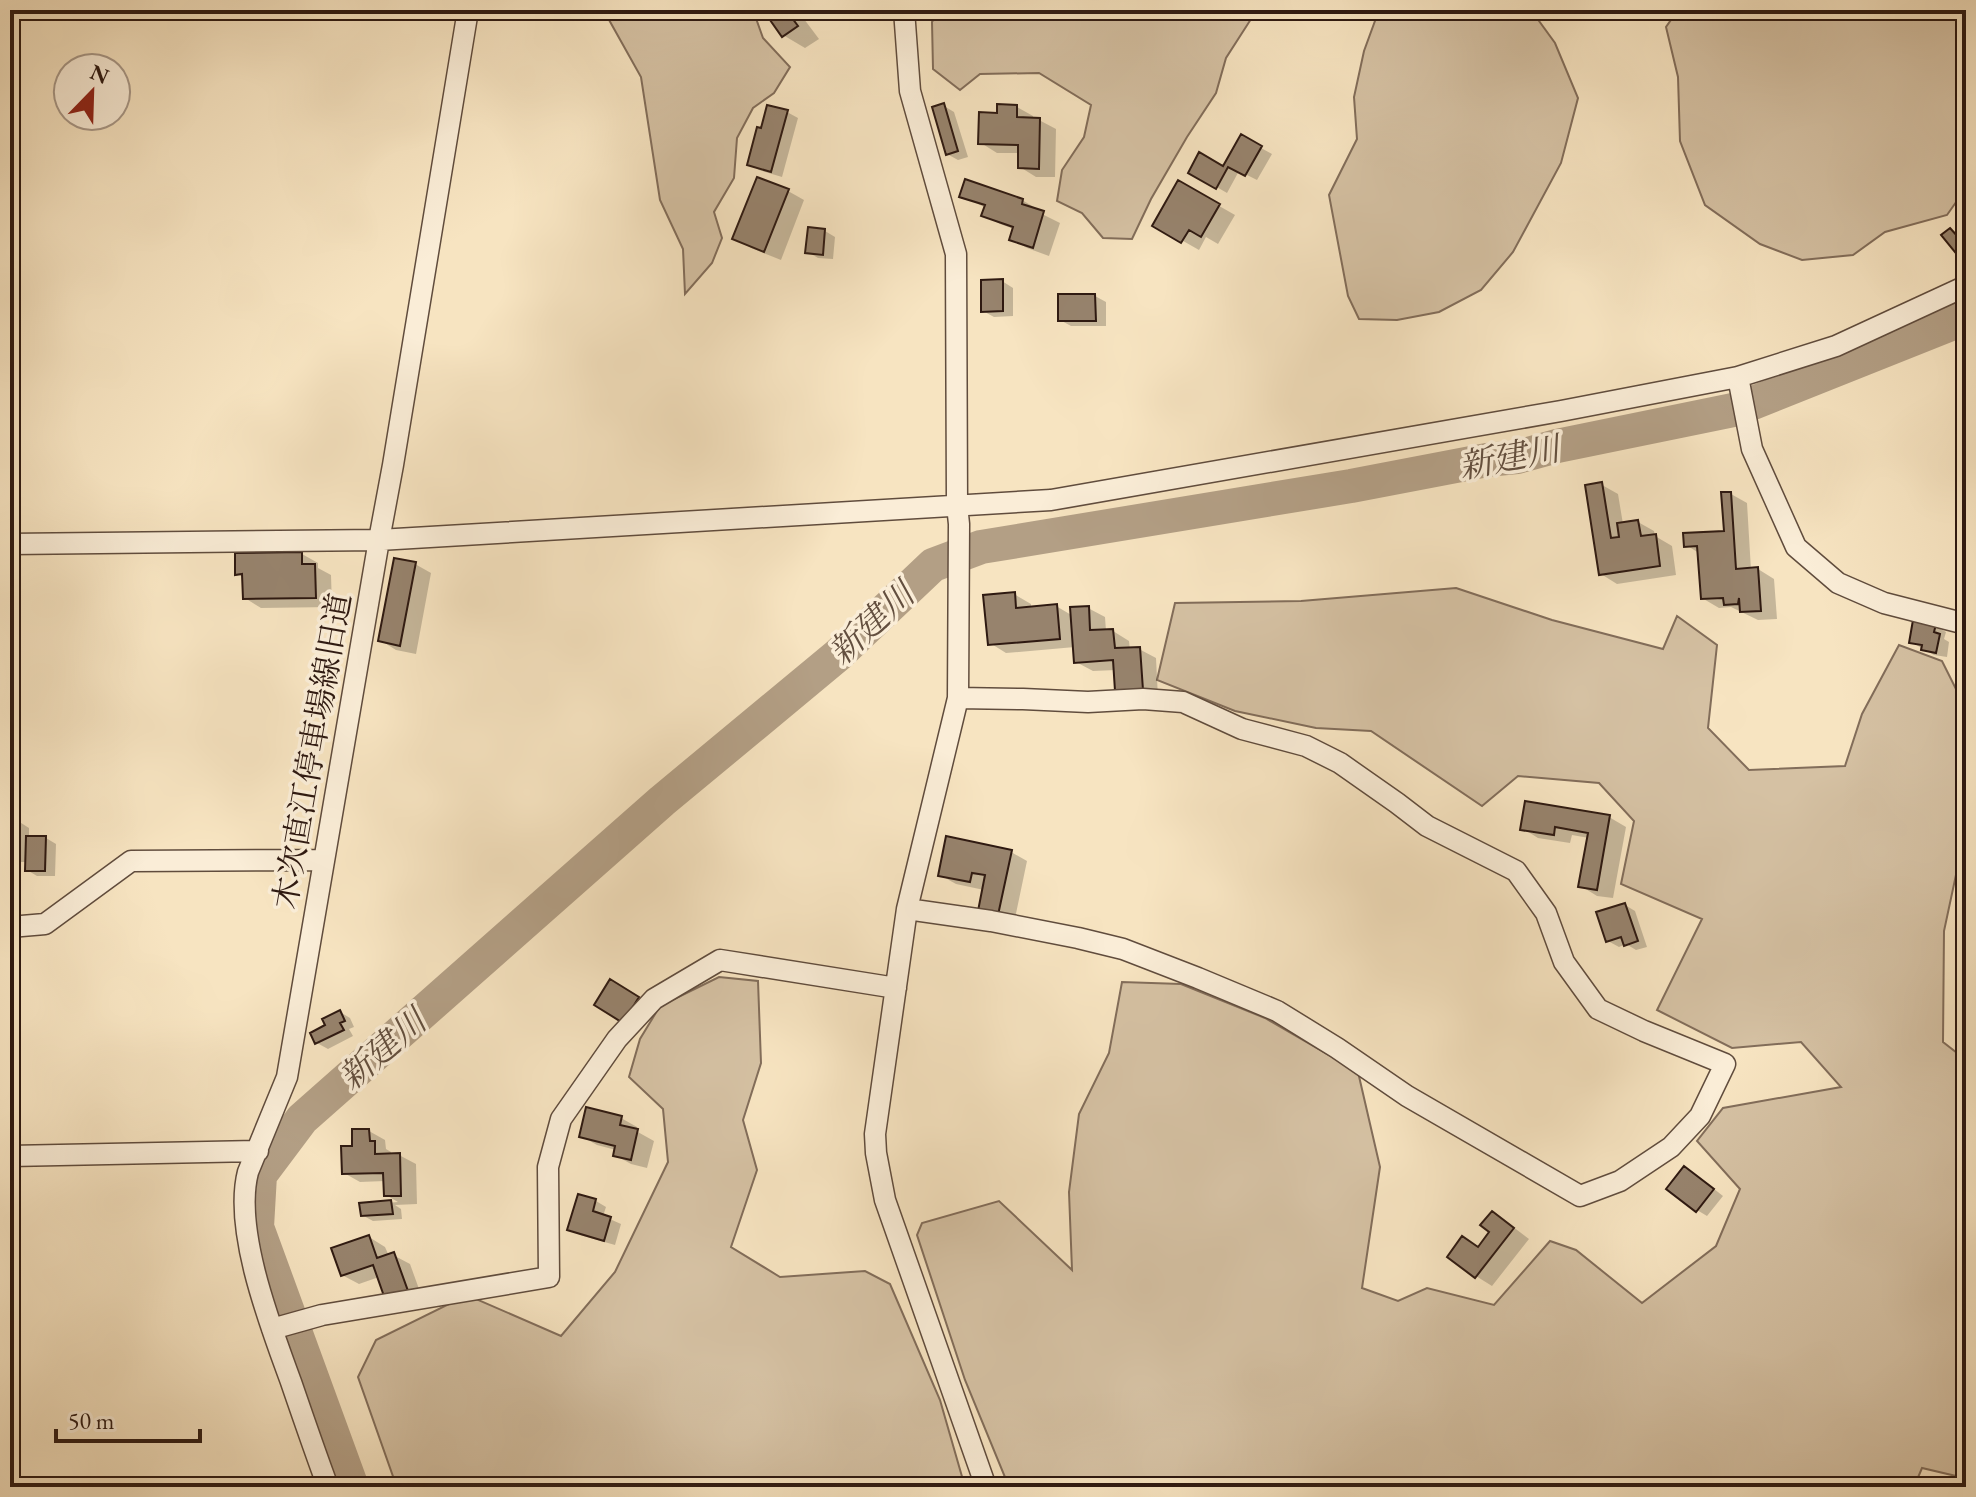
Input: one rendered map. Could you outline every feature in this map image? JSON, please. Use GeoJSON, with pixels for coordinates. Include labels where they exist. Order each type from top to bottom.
{"type":"FeatureCollection","features":[{"type":"Feature","properties":{"kind":"street","name":"木次直江停車場線旧道"},"geometry":{"type":"LineString","coordinates":[[328,1487],[272,1329],[252,1261],[245,1185],[287,1077],[468,10]]}},
{"type":"Feature","properties":{"kind":"street"},"geometry":{"type":"LineString","coordinates":[[904,10],[910,91],[956,254],[958,698],[907,909],[875,1134],[876,1153],[885,1200],[986,1487]]}},
{"type":"Feature","properties":{"kind":"street"},"geometry":{"type":"LineString","coordinates":[[10,544],[379,540],[958,514],[1738,382],[1836,346],[1966,286]]}},
{"type":"Feature","properties":{"kind":"street"},"geometry":{"type":"LineString","coordinates":[[1738,382],[1752,449],[1796,547],[1838,583],[1884,603],[1966,624]]}},
{"type":"Feature","properties":{"kind":"street"},"geometry":{"type":"LineString","coordinates":[[907,909],[991,921],[1123,949],[1277,1011],[1407,1096],[1580,1196],[1620,1181],[1671,1147],[1700,1116],[1725,1064],[1598,1009],[1564,962],[1546,913],[1516,871],[1427,826],[1340,763],[1306,746],[1242,729],[1183,702],[958,698]]}},
{"type":"Feature","properties":{"kind":"street"},"geometry":{"type":"LineString","coordinates":[[10,927],[45,924],[131,861],[323,860]]}},
{"type":"Feature","properties":{"kind":"street"},"geometry":{"type":"LineString","coordinates":[[272,1329],[322,1315],[549,1277],[548,1167],[561,1119],[617,1039],[654,999],[720,960],[896,988]]}},
{"type":"Feature","properties":{"kind":"street"},"geometry":{"type":"LineString","coordinates":[[10,1156],[258,1151]]}},
{"type":"Feature","properties":{"kind":"shaded area"},"geometry":{"type":"Polygon","coordinates":[[[610,10],[753,10],[763,38],[790,67],[774,93],[753,108],[737,138],[734,178],[714,212],[722,238],[712,263],[685,294],[683,249],[660,200],[641,77],[608,18],[610,10]]]}},
{"type":"Feature","properties":{"kind":"shaded area"},"geometry":{"type":"Polygon","coordinates":[[[939,10],[1254,10],[1226,58],[1216,93],[1151,199],[1132,239],[1103,238],[1082,213],[1057,201],[1062,170],[1084,137],[1091,105],[1039,73],[980,74],[960,90],[933,69],[932,22],[939,10]]]}},
{"type":"Feature","properties":{"kind":"shaded area"},"geometry":{"type":"Polygon","coordinates":[[[1379,10],[1531,10],[1555,43],[1578,98],[1561,163],[1513,252],[1481,290],[1439,312],[1397,320],[1359,319],[1348,296],[1329,195],[1357,139],[1354,97],[1364,51],[1379,10]]]}},
{"type":"Feature","properties":{"kind":"shaded area"},"geometry":{"type":"Polygon","coordinates":[[[1678,10],[1966,10],[1966,188],[1947,215],[1885,232],[1853,255],[1802,260],[1760,244],[1705,205],[1680,141],[1678,77],[1666,27],[1678,10]]]}},
{"type":"Feature","properties":{"kind":"shaded area"},"geometry":{"type":"Polygon","coordinates":[[[1456,588],[1552,620],[1663,649],[1677,616],[1717,645],[1708,728],[1749,770],[1845,766],[1862,714],[1899,645],[1942,661],[1963,703],[1966,723],[1966,828],[1944,931],[1943,1042],[1966,1060],[1966,1485],[1960,1477],[1922,1468],[1914,1487],[1009,1487],[965,1380],[917,1235],[922,1223],[999,1201],[1072,1270],[1069,1192],[1079,1114],[1109,1053],[1122,982],[1181,984],[1265,1018],[1358,1072],[1380,1167],[1362,1288],[1398,1301],[1427,1288],[1494,1305],[1550,1241],[1576,1250],[1642,1303],[1716,1246],[1740,1189],[1697,1141],[1723,1108],[1841,1087],[1801,1042],[1732,1048],[1657,1010],[1702,919],[1621,884],[1634,821],[1599,783],[1518,776],[1482,806],[1371,731],[1316,728],[1235,711],[1157,680],[1175,603],[1301,601],[1456,588]]]}},
{"type":"Feature","properties":{"kind":"shaded area"},"geometry":{"type":"Polygon","coordinates":[[[719,977],[758,981],[761,1063],[743,1120],[757,1170],[731,1247],[780,1277],[865,1271],[890,1284],[940,1400],[965,1487],[399,1487],[358,1377],[376,1340],[467,1295],[561,1336],[615,1272],[668,1162],[663,1109],[629,1077],[640,1039],[660,1006],[719,977]]]}},
{"type":"Feature","properties":{"kind":"building"},"geometry":{"type":"Polygon","coordinates":[[[763,10],[786,10],[798,26],[782,37],[763,10]]]}},
{"type":"Feature","properties":{"kind":"building"},"geometry":{"type":"Polygon","coordinates":[[[944,103],[958,151],[946,155],[932,107],[944,103]]]}},
{"type":"Feature","properties":{"kind":"building"},"geometry":{"type":"Polygon","coordinates":[[[997,104],[1017,105],[1017,117],[1040,118],[1039,169],[1018,168],[1018,145],[978,144],[979,112],[997,113],[997,104]]]}},
{"type":"Feature","properties":{"kind":"building"},"geometry":{"type":"Polygon","coordinates":[[[767,105],[788,110],[771,172],[747,165],[757,127],[761,128],[767,105]]]}},
{"type":"Feature","properties":{"kind":"building"},"geometry":{"type":"Polygon","coordinates":[[[1241,134],[1262,146],[1245,176],[1228,167],[1216,189],[1188,173],[1199,152],[1223,166],[1241,134]]]}},
{"type":"Feature","properties":{"kind":"building"},"geometry":{"type":"Polygon","coordinates":[[[757,177],[789,189],[764,252],[732,239],[757,177]]]}},
{"type":"Feature","properties":{"kind":"building"},"geometry":{"type":"Polygon","coordinates":[[[965,179],[1023,199],[1022,204],[1044,211],[1033,248],[1009,240],[1013,227],[981,216],[985,205],[959,197],[965,179]]]}},
{"type":"Feature","properties":{"kind":"building"},"geometry":{"type":"Polygon","coordinates":[[[1178,180],[1220,204],[1201,237],[1189,230],[1181,243],[1152,226],[1178,180]]]}},
{"type":"Feature","properties":{"kind":"building"},"geometry":{"type":"Polygon","coordinates":[[[808,227],[825,229],[823,255],[805,253],[808,227]]]}},
{"type":"Feature","properties":{"kind":"building"},"geometry":{"type":"Polygon","coordinates":[[[1950,228],[1959,238],[1966,232],[1966,251],[1959,257],[1941,235],[1950,228]]]}},
{"type":"Feature","properties":{"kind":"building"},"geometry":{"type":"Polygon","coordinates":[[[1003,279],[1003,311],[981,312],[981,280],[1003,279]]]}},
{"type":"Feature","properties":{"kind":"building"},"geometry":{"type":"Polygon","coordinates":[[[1058,294],[1095,294],[1096,321],[1058,321],[1058,294]]]}},
{"type":"Feature","properties":{"kind":"building"},"geometry":{"type":"Polygon","coordinates":[[[1602,482],[1611,538],[1619,537],[1617,523],[1638,520],[1641,536],[1656,534],[1660,566],[1599,575],[1585,485],[1602,482]]]}},
{"type":"Feature","properties":{"kind":"building"},"geometry":{"type":"Polygon","coordinates":[[[1721,492],[1731,492],[1736,569],[1758,567],[1761,611],[1740,612],[1739,598],[1738,604],[1724,605],[1723,598],[1701,599],[1697,546],[1684,547],[1683,533],[1724,531],[1721,492]]]}},
{"type":"Feature","properties":{"kind":"building"},"geometry":{"type":"Polygon","coordinates":[[[302,552],[302,564],[315,564],[316,598],[243,599],[242,574],[235,575],[235,553],[302,552]]]}},
{"type":"Feature","properties":{"kind":"building"},"geometry":{"type":"Polygon","coordinates":[[[394,558],[416,562],[400,646],[378,641],[394,558]]]}},
{"type":"Feature","properties":{"kind":"building"},"geometry":{"type":"Polygon","coordinates":[[[1015,592],[1016,608],[1057,604],[1060,639],[988,645],[983,595],[1015,592]]]}},
{"type":"Feature","properties":{"kind":"building"},"geometry":{"type":"Polygon","coordinates":[[[1089,606],[1090,630],[1113,629],[1115,648],[1140,647],[1143,690],[1115,691],[1113,660],[1074,663],[1070,607],[1089,606]]]}},
{"type":"Feature","properties":{"kind":"building"},"geometry":{"type":"Polygon","coordinates":[[[1913,620],[1936,624],[1934,632],[1940,634],[1936,653],[1921,650],[1922,645],[1909,643],[1913,620]]]}},
{"type":"Feature","properties":{"kind":"building"},"geometry":{"type":"Polygon","coordinates":[[[1525,801],[1610,815],[1597,890],[1578,887],[1588,833],[1555,827],[1554,835],[1520,830],[1525,801]]]}},
{"type":"Feature","properties":{"kind":"building"},"geometry":{"type":"Polygon","coordinates":[[[10,819],[19,819],[18,858],[10,857],[10,819]]]}},
{"type":"Feature","properties":{"kind":"building"},"geometry":{"type":"Polygon","coordinates":[[[26,836],[46,836],[45,871],[25,871],[26,836]]]}},
{"type":"Feature","properties":{"kind":"building"},"geometry":{"type":"Polygon","coordinates":[[[946,836],[1012,850],[998,915],[978,911],[985,875],[972,873],[970,882],[938,876],[946,836]]]}},
{"type":"Feature","properties":{"kind":"building"},"geometry":{"type":"Polygon","coordinates":[[[1625,903],[1638,941],[1624,946],[1621,937],[1606,942],[1596,912],[1625,903]]]}},
{"type":"Feature","properties":{"kind":"building"},"geometry":{"type":"Polygon","coordinates":[[[610,979],[639,997],[623,1023],[594,1005],[610,979]]]}},
{"type":"Feature","properties":{"kind":"building"},"geometry":{"type":"Polygon","coordinates":[[[340,1010],[345,1021],[340,1023],[344,1030],[315,1044],[310,1033],[325,1025],[322,1019],[340,1010]]]}},
{"type":"Feature","properties":{"kind":"building"},"geometry":{"type":"Polygon","coordinates":[[[586,1107],[622,1116],[620,1125],[638,1129],[631,1160],[613,1156],[615,1146],[579,1137],[586,1107]]]}},
{"type":"Feature","properties":{"kind":"building"},"geometry":{"type":"Polygon","coordinates":[[[352,1129],[369,1129],[370,1141],[375,1141],[375,1154],[400,1153],[401,1196],[384,1196],[383,1173],[342,1174],[341,1146],[352,1146],[352,1129]]]}},
{"type":"Feature","properties":{"kind":"building"},"geometry":{"type":"Polygon","coordinates":[[[1684,1166],[1714,1189],[1696,1212],[1666,1189],[1684,1166]]]}},
{"type":"Feature","properties":{"kind":"building"},"geometry":{"type":"Polygon","coordinates":[[[578,1194],[596,1199],[593,1211],[611,1217],[604,1241],[567,1230],[578,1194]]]}},
{"type":"Feature","properties":{"kind":"building"},"geometry":{"type":"Polygon","coordinates":[[[391,1200],[393,1214],[361,1216],[359,1203],[391,1200]]]}},
{"type":"Feature","properties":{"kind":"building"},"geometry":{"type":"Polygon","coordinates":[[[1492,1211],[1514,1228],[1475,1278],[1447,1257],[1462,1236],[1478,1247],[1489,1232],[1480,1225],[1492,1211]]]}},
{"type":"Feature","properties":{"kind":"building"},"geometry":{"type":"Polygon","coordinates":[[[369,1235],[377,1258],[394,1252],[408,1291],[385,1299],[373,1265],[341,1276],[331,1248],[369,1235]]]}},
{"type":"Feature","properties":{"kind":"waterway","name":"新建川"},"geometry":{"type":"LineString","coordinates":[[352,1487],[257,1227],[260,1175],[302,1119],[662,801],[838,655],[933,565],[981,547],[1517,457],[1738,409],[1951,324],[1966,313]]}}]}
